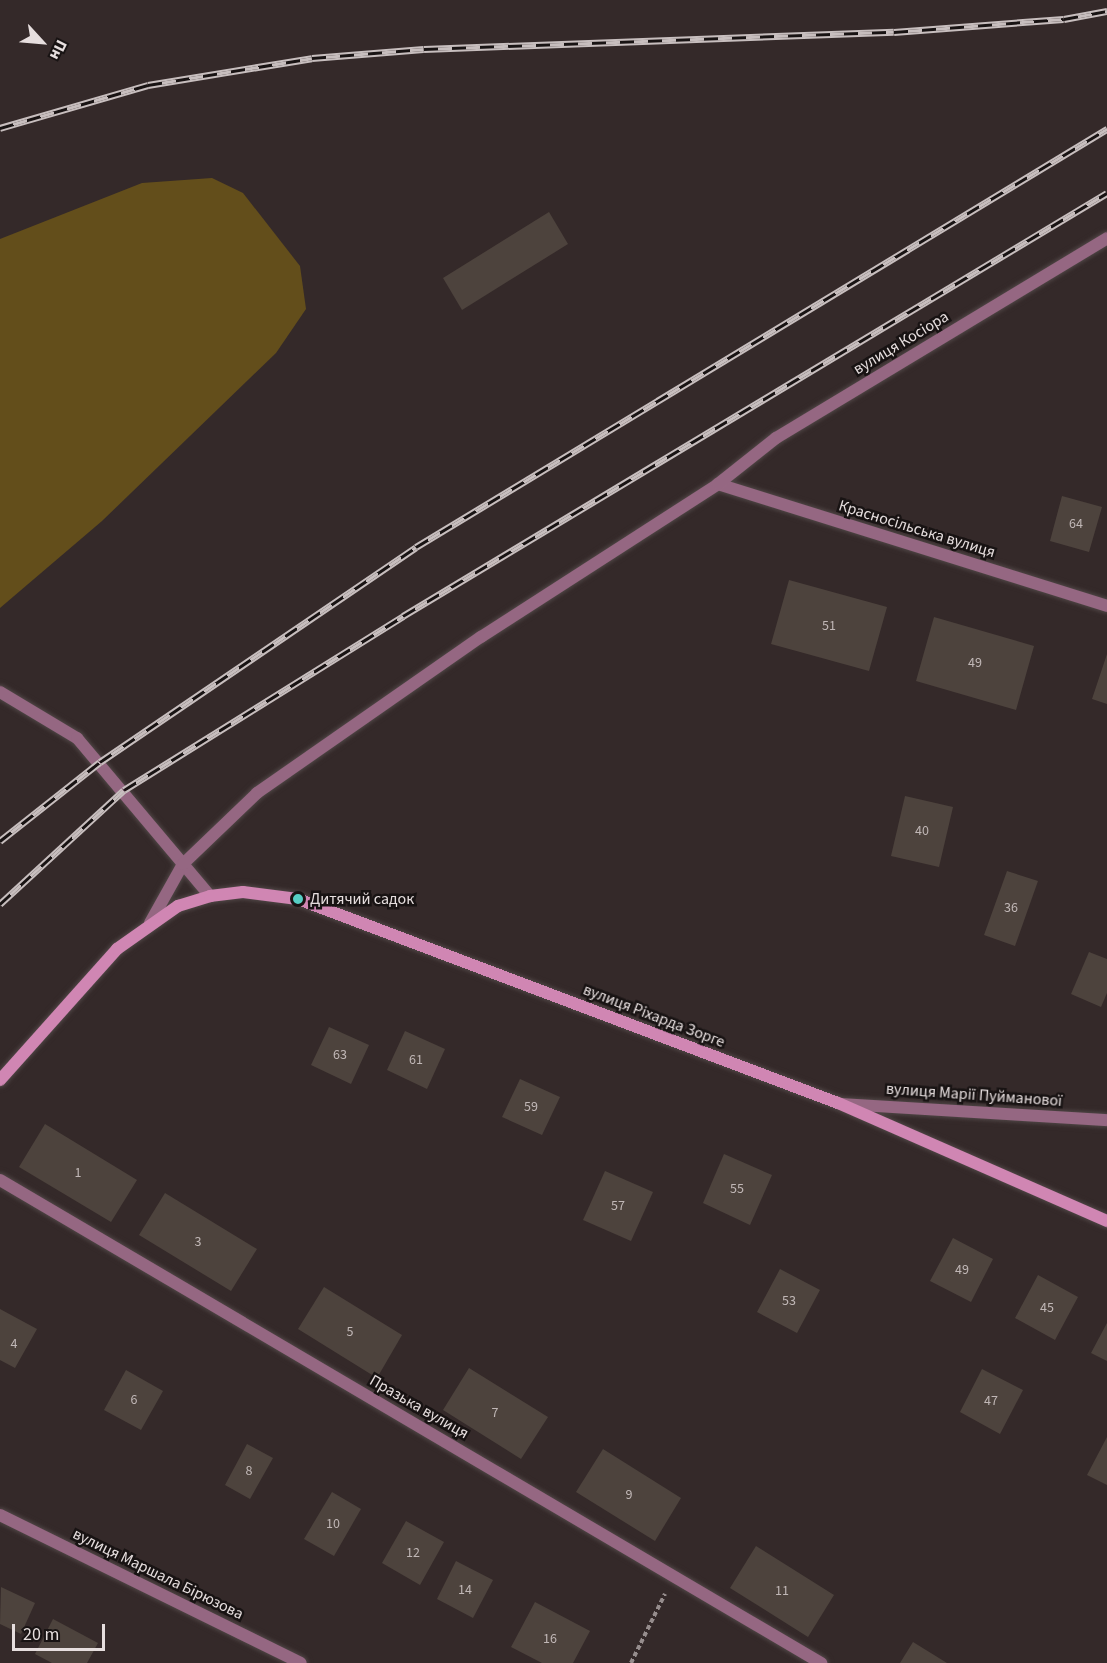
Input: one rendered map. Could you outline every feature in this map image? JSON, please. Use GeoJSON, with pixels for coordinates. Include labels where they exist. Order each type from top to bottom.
{"type":"FeatureCollection","features":[{"type":"Feature","properties":{"kind":"street","name":"вулиця Косіора"},"geometry":{"type":"LineString","coordinates":[[150,923],[183,864],[256,794],[481,637],[718,484],[776,438],[1107,238]]}},
{"type":"Feature","properties":{"kind":"street","name":"Красносільська вулиця"},"geometry":{"type":"LineString","coordinates":[[718,484],[1107,606]]}},
{"type":"Feature","properties":{"kind":"street"},"geometry":{"type":"LineString","coordinates":[[0,692],[77,738],[210,896]]}},
{"type":"Feature","properties":{"kind":"street","name":"вулиця Ріхарда Зорге"},"geometry":{"type":"LineString","coordinates":[[0,1080],[83,982],[150,923],[178,906],[210,896],[243,892],[298,899],[838,1103],[1107,1221]]}},
{"type":"Feature","properties":{"kind":"street","name":"вулиця Марії Пуйманової"},"geometry":{"type":"LineString","coordinates":[[838,1103],[1107,1120]]}},
{"type":"Feature","properties":{"kind":"street","name":"Празька вулиця"},"geometry":{"type":"LineString","coordinates":[[0,1180],[821,1663]]}},
{"type":"Feature","properties":{"kind":"street","name":"вулиця Маршала Бірюзова"},"geometry":{"type":"LineString","coordinates":[[0,1515],[301,1663]]}},
{"type":"Feature","properties":{"kind":"path"},"geometry":{"type":"LineString","coordinates":[[631,1663],[673,1576]]}},
{"type":"Feature","properties":{"kind":"shaded area"},"geometry":{"type":"Polygon","coordinates":[[[212,178],[243,193],[300,266],[306,309],[276,353],[102,521],[0,608],[0,239],[142,183],[212,178]]]}},
{"type":"Feature","properties":{"kind":"building"},"geometry":{"type":"Polygon","coordinates":[[[549,212],[568,244],[462,310],[443,278],[549,212]]]}},
{"type":"Feature","properties":{"kind":"building"},"geometry":{"type":"Polygon","coordinates":[[[1062,496],[1102,507],[1089,552],[1050,541],[1062,496]]]}},
{"type":"Feature","properties":{"kind":"building"},"geometry":{"type":"Polygon","coordinates":[[[789,580],[887,607],[869,671],[771,644],[789,580]]]}},
{"type":"Feature","properties":{"kind":"building"},"geometry":{"type":"Polygon","coordinates":[[[934,617],[1034,646],[1016,710],[916,681],[934,617]]]}},
{"type":"Feature","properties":{"kind":"building"},"geometry":{"type":"Polygon","coordinates":[[[1107,654],[1107,704],[1092,699],[1107,654]]]}},
{"type":"Feature","properties":{"kind":"building"},"geometry":{"type":"Polygon","coordinates":[[[905,796],[953,807],[939,867],[891,856],[905,796]]]}},
{"type":"Feature","properties":{"kind":"building"},"geometry":{"type":"Polygon","coordinates":[[[1007,871],[1038,881],[1015,946],[984,935],[1007,871]]]}},
{"type":"Feature","properties":{"kind":"building"},"geometry":{"type":"Polygon","coordinates":[[[1089,952],[1107,959],[1107,993],[1101,1007],[1071,994],[1089,952]]]}},
{"type":"Feature","properties":{"kind":"building"},"geometry":{"type":"Polygon","coordinates":[[[329,1027],[369,1045],[351,1084],[311,1065],[329,1027]]]}},
{"type":"Feature","properties":{"kind":"building"},"geometry":{"type":"Polygon","coordinates":[[[405,1031],[445,1049],[427,1089],[387,1070],[405,1031]]]}},
{"type":"Feature","properties":{"kind":"building"},"geometry":{"type":"Polygon","coordinates":[[[520,1079],[560,1097],[542,1135],[502,1117],[520,1079]]]}},
{"type":"Feature","properties":{"kind":"building"},"geometry":{"type":"Polygon","coordinates":[[[45,1124],[137,1180],[111,1222],[19,1167],[45,1124]]]}},
{"type":"Feature","properties":{"kind":"building"},"geometry":{"type":"Polygon","coordinates":[[[724,1154],[772,1175],[750,1225],[703,1203],[724,1154]]]}},
{"type":"Feature","properties":{"kind":"building"},"geometry":{"type":"Polygon","coordinates":[[[605,1171],[653,1192],[631,1241],[583,1220],[605,1171]]]}},
{"type":"Feature","properties":{"kind":"building"},"geometry":{"type":"Polygon","coordinates":[[[165,1193],[257,1249],[231,1291],[139,1235],[165,1193]]]}},
{"type":"Feature","properties":{"kind":"building"},"geometry":{"type":"Polygon","coordinates":[[[953,1238],[993,1259],[971,1302],[930,1281],[953,1238]]]}},
{"type":"Feature","properties":{"kind":"building"},"geometry":{"type":"Polygon","coordinates":[[[780,1269],[820,1290],[797,1333],[757,1312],[780,1269]]]}},
{"type":"Feature","properties":{"kind":"building"},"geometry":{"type":"Polygon","coordinates":[[[1038,1275],[1078,1297],[1055,1340],[1015,1318],[1038,1275]]]}},
{"type":"Feature","properties":{"kind":"building"},"geometry":{"type":"Polygon","coordinates":[[[324,1287],[402,1335],[377,1378],[298,1329],[324,1287]]]}},
{"type":"Feature","properties":{"kind":"building"},"geometry":{"type":"Polygon","coordinates":[[[0,1309],[37,1329],[15,1368],[0,1360],[0,1309]]]}},
{"type":"Feature","properties":{"kind":"building"},"geometry":{"type":"Polygon","coordinates":[[[1107,1323],[1107,1361],[1091,1353],[1107,1323]]]}},
{"type":"Feature","properties":{"kind":"building"},"geometry":{"type":"Polygon","coordinates":[[[469,1368],[548,1417],[521,1459],[443,1410],[469,1368]]]}},
{"type":"Feature","properties":{"kind":"building"},"geometry":{"type":"Polygon","coordinates":[[[982,1369],[1023,1390],[1000,1434],[960,1412],[982,1369]]]}},
{"type":"Feature","properties":{"kind":"building"},"geometry":{"type":"Polygon","coordinates":[[[126,1370],[163,1391],[141,1430],[104,1410],[126,1370]]]}},
{"type":"Feature","properties":{"kind":"building"},"geometry":{"type":"Polygon","coordinates":[[[1107,1437],[1107,1485],[1087,1475],[1107,1437]]]}},
{"type":"Feature","properties":{"kind":"building"},"geometry":{"type":"Polygon","coordinates":[[[247,1444],[273,1458],[250,1499],[225,1485],[247,1444]]]}},
{"type":"Feature","properties":{"kind":"building"},"geometry":{"type":"Polygon","coordinates":[[[603,1449],[681,1498],[655,1541],[576,1492],[603,1449]]]}},
{"type":"Feature","properties":{"kind":"building"},"geometry":{"type":"Polygon","coordinates":[[[332,1492],[361,1509],[334,1556],[304,1539],[332,1492]]]}},
{"type":"Feature","properties":{"kind":"building"},"geometry":{"type":"Polygon","coordinates":[[[406,1521],[444,1542],[420,1585],[382,1563],[406,1521]]]}},
{"type":"Feature","properties":{"kind":"building"},"geometry":{"type":"Polygon","coordinates":[[[756,1546],[834,1595],[808,1637],[730,1588],[756,1546]]]}},
{"type":"Feature","properties":{"kind":"building"},"geometry":{"type":"Polygon","coordinates":[[[456,1561],[493,1580],[473,1618],[437,1599],[456,1561]]]}},
{"type":"Feature","properties":{"kind":"building"},"geometry":{"type":"Polygon","coordinates":[[[1,1587],[35,1603],[21,1634],[0,1624],[1,1587]]]}},
{"type":"Feature","properties":{"kind":"building"},"geometry":{"type":"Polygon","coordinates":[[[535,1602],[590,1631],[573,1663],[542,1663],[511,1647],[535,1602]]]}},
{"type":"Feature","properties":{"kind":"building"},"geometry":{"type":"Polygon","coordinates":[[[53,1619],[98,1643],[87,1663],[52,1663],[35,1654],[53,1619]]]}},
{"type":"Feature","properties":{"kind":"building"},"geometry":{"type":"Polygon","coordinates":[[[913,1642],[947,1663],[900,1663],[913,1642]]]}},
{"type":"Feature","properties":{"kind":"railway"},"geometry":{"type":"LineString","coordinates":[[0,128],[148,85],[312,58],[424,49],[894,32],[1064,19],[1107,11]]}},
{"type":"Feature","properties":{"kind":"railway"},"geometry":{"type":"LineString","coordinates":[[0,841],[100,762],[416,547],[1107,129]]}},
{"type":"Feature","properties":{"kind":"railway"},"geometry":{"type":"LineString","coordinates":[[0,904],[124,790],[403,616],[1107,193]]}},
{"type":"Feature","properties":{"kind":"place","name":"Дитячий садок"},"geometry":{"type":"Point","coordinates":[298,899]}}]}
